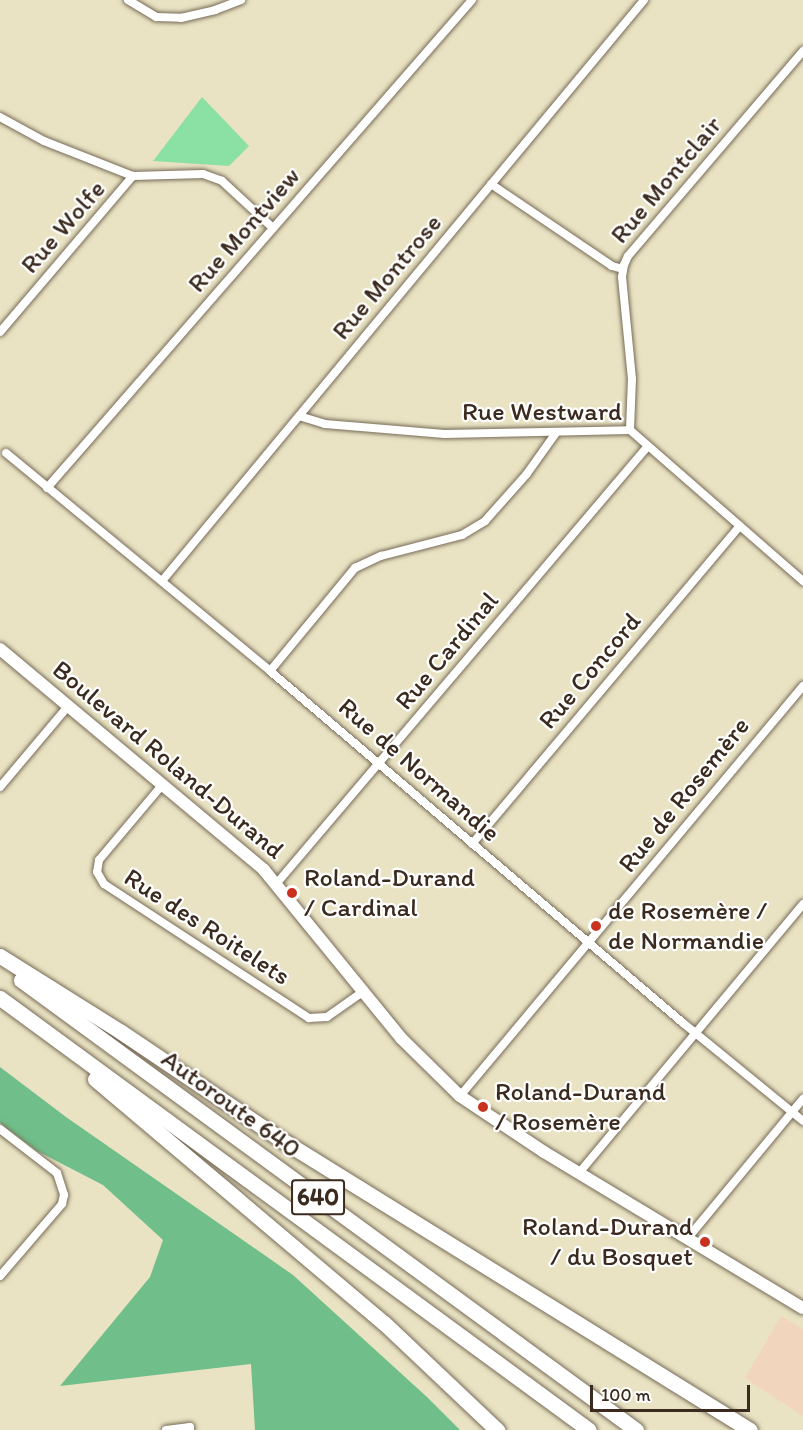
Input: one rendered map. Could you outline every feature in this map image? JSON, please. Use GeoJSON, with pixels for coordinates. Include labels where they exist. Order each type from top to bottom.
{"type":"FeatureCollection","features":[{"type":"Feature","properties":{"kind":"highway"},"geometry":{"type":"LineString","coordinates":[[0,956],[122,1032],[278,1137],[750,1430]]}},
{"type":"Feature","properties":{"kind":"highway","name":"Autoroute 640"},"geometry":{"type":"LineString","coordinates":[[0,964],[636,1430]]}},
{"type":"Feature","properties":{"kind":"highway"},"geometry":{"type":"LineString","coordinates":[[3,1001],[384,1323],[497,1430]]}},
{"type":"Feature","properties":{"kind":"highway","name":"Autoroute 640"},"geometry":{"type":"LineString","coordinates":[[3,1001],[589,1430]]}},
{"type":"Feature","properties":{"kind":"street"},"geometry":{"type":"LineString","coordinates":[[128,0],[156,17],[181,18],[215,10],[241,0]]}},
{"type":"Feature","properties":{"kind":"street","name":"Rue Montview"},"geometry":{"type":"LineString","coordinates":[[47,488],[472,0]]}},
{"type":"Feature","properties":{"kind":"street","name":"Rue Montrose"},"geometry":{"type":"LineString","coordinates":[[162,581],[644,0]]}},
{"type":"Feature","properties":{"kind":"street","name":"Rue Montclair"},"geometry":{"type":"LineString","coordinates":[[630,430],[632,379],[622,269],[628,256],[803,51]]}},
{"type":"Feature","properties":{"kind":"street"},"geometry":{"type":"LineString","coordinates":[[0,117],[44,141],[134,176],[203,174],[222,181],[273,228]]}},
{"type":"Feature","properties":{"kind":"street","name":"Rue Wolfe"},"geometry":{"type":"LineString","coordinates":[[0,332],[134,176]]}},
{"type":"Feature","properties":{"kind":"street"},"geometry":{"type":"LineString","coordinates":[[491,184],[612,266],[622,269]]}},
{"type":"Feature","properties":{"kind":"street","name":"Rue Westward"},"geometry":{"type":"LineString","coordinates":[[299,416],[325,424],[445,434],[630,430],[803,581]]}},
{"type":"Feature","properties":{"kind":"street"},"geometry":{"type":"LineString","coordinates":[[270,671],[355,568],[381,556],[462,535],[485,521],[526,475],[556,433]]}},
{"type":"Feature","properties":{"kind":"street","name":"Rue Cardinal"},"geometry":{"type":"LineString","coordinates":[[277,883],[648,446]]}},
{"type":"Feature","properties":{"kind":"street","name":"Rue de Normandie"},"geometry":{"type":"LineString","coordinates":[[6,453],[380,763],[694,1032],[803,1121]]}},
{"type":"Feature","properties":{"kind":"street","name":"Rue Concord"},"geometry":{"type":"LineString","coordinates":[[472,843],[740,526]]}},
{"type":"Feature","properties":{"kind":"street","name":"Boulevard Roland-Durand"},"geometry":{"type":"LineString","coordinates":[[0,649],[249,855],[277,883],[423,1062],[460,1096],[491,1119],[803,1308]]}},
{"type":"Feature","properties":{"kind":"street","name":"Rue de Rosemère"},"geometry":{"type":"LineString","coordinates":[[460,1096],[803,686]]}},
{"type":"Feature","properties":{"kind":"street"},"geometry":{"type":"LineString","coordinates":[[0,787],[69,705]]}},
{"type":"Feature","properties":{"kind":"street","name":"Rue des Roitelets"},"geometry":{"type":"LineString","coordinates":[[163,784],[99,860],[97,872],[104,884],[309,1018],[327,1017],[364,992]]}},
{"type":"Feature","properties":{"kind":"street"},"geometry":{"type":"LineString","coordinates":[[579,1173],[694,1032],[803,904]]}},
{"type":"Feature","properties":{"kind":"street"},"geometry":{"type":"LineString","coordinates":[[687,1239],[803,1099]]}},
{"type":"Feature","properties":{"kind":"street"},"geometry":{"type":"LineString","coordinates":[[0,1129],[57,1173],[64,1195],[62,1203],[0,1276]]}},
{"type":"Feature","properties":{"kind":"street"},"geometry":{"type":"LineString","coordinates":[[166,1430],[190,1427],[190,1430]]}},
{"type":"Feature","properties":{"kind":"shaded area"},"geometry":{"type":"Polygon","coordinates":[[[781,1316],[803,1329],[803,1416],[745,1378],[781,1316]]]}},
{"type":"Feature","properties":{"kind":"green space"},"geometry":{"type":"Polygon","coordinates":[[[202,97],[249,146],[229,166],[153,161],[202,97]]]}},
{"type":"Feature","properties":{"kind":"green space"},"geometry":{"type":"Polygon","coordinates":[[[0,1067],[66,1117],[293,1275],[460,1430],[255,1430],[251,1364],[60,1386],[150,1277],[163,1240],[103,1185],[37,1151],[0,1123],[0,1067]]]}},
{"type":"Feature","properties":{"kind":"place","name":"Roland-Durand / Cardinal"},"geometry":{"type":"Point","coordinates":[292,893]}},
{"type":"Feature","properties":{"kind":"place","name":"de Rosemère / de Normandie"},"geometry":{"type":"Point","coordinates":[596,926]}},
{"type":"Feature","properties":{"kind":"place","name":"Roland-Durand / Rosemère"},"geometry":{"type":"Point","coordinates":[483,1107]}},
{"type":"Feature","properties":{"kind":"place","name":"Roland-Durand / du Bosquet"},"geometry":{"type":"Point","coordinates":[705,1242]}}]}
